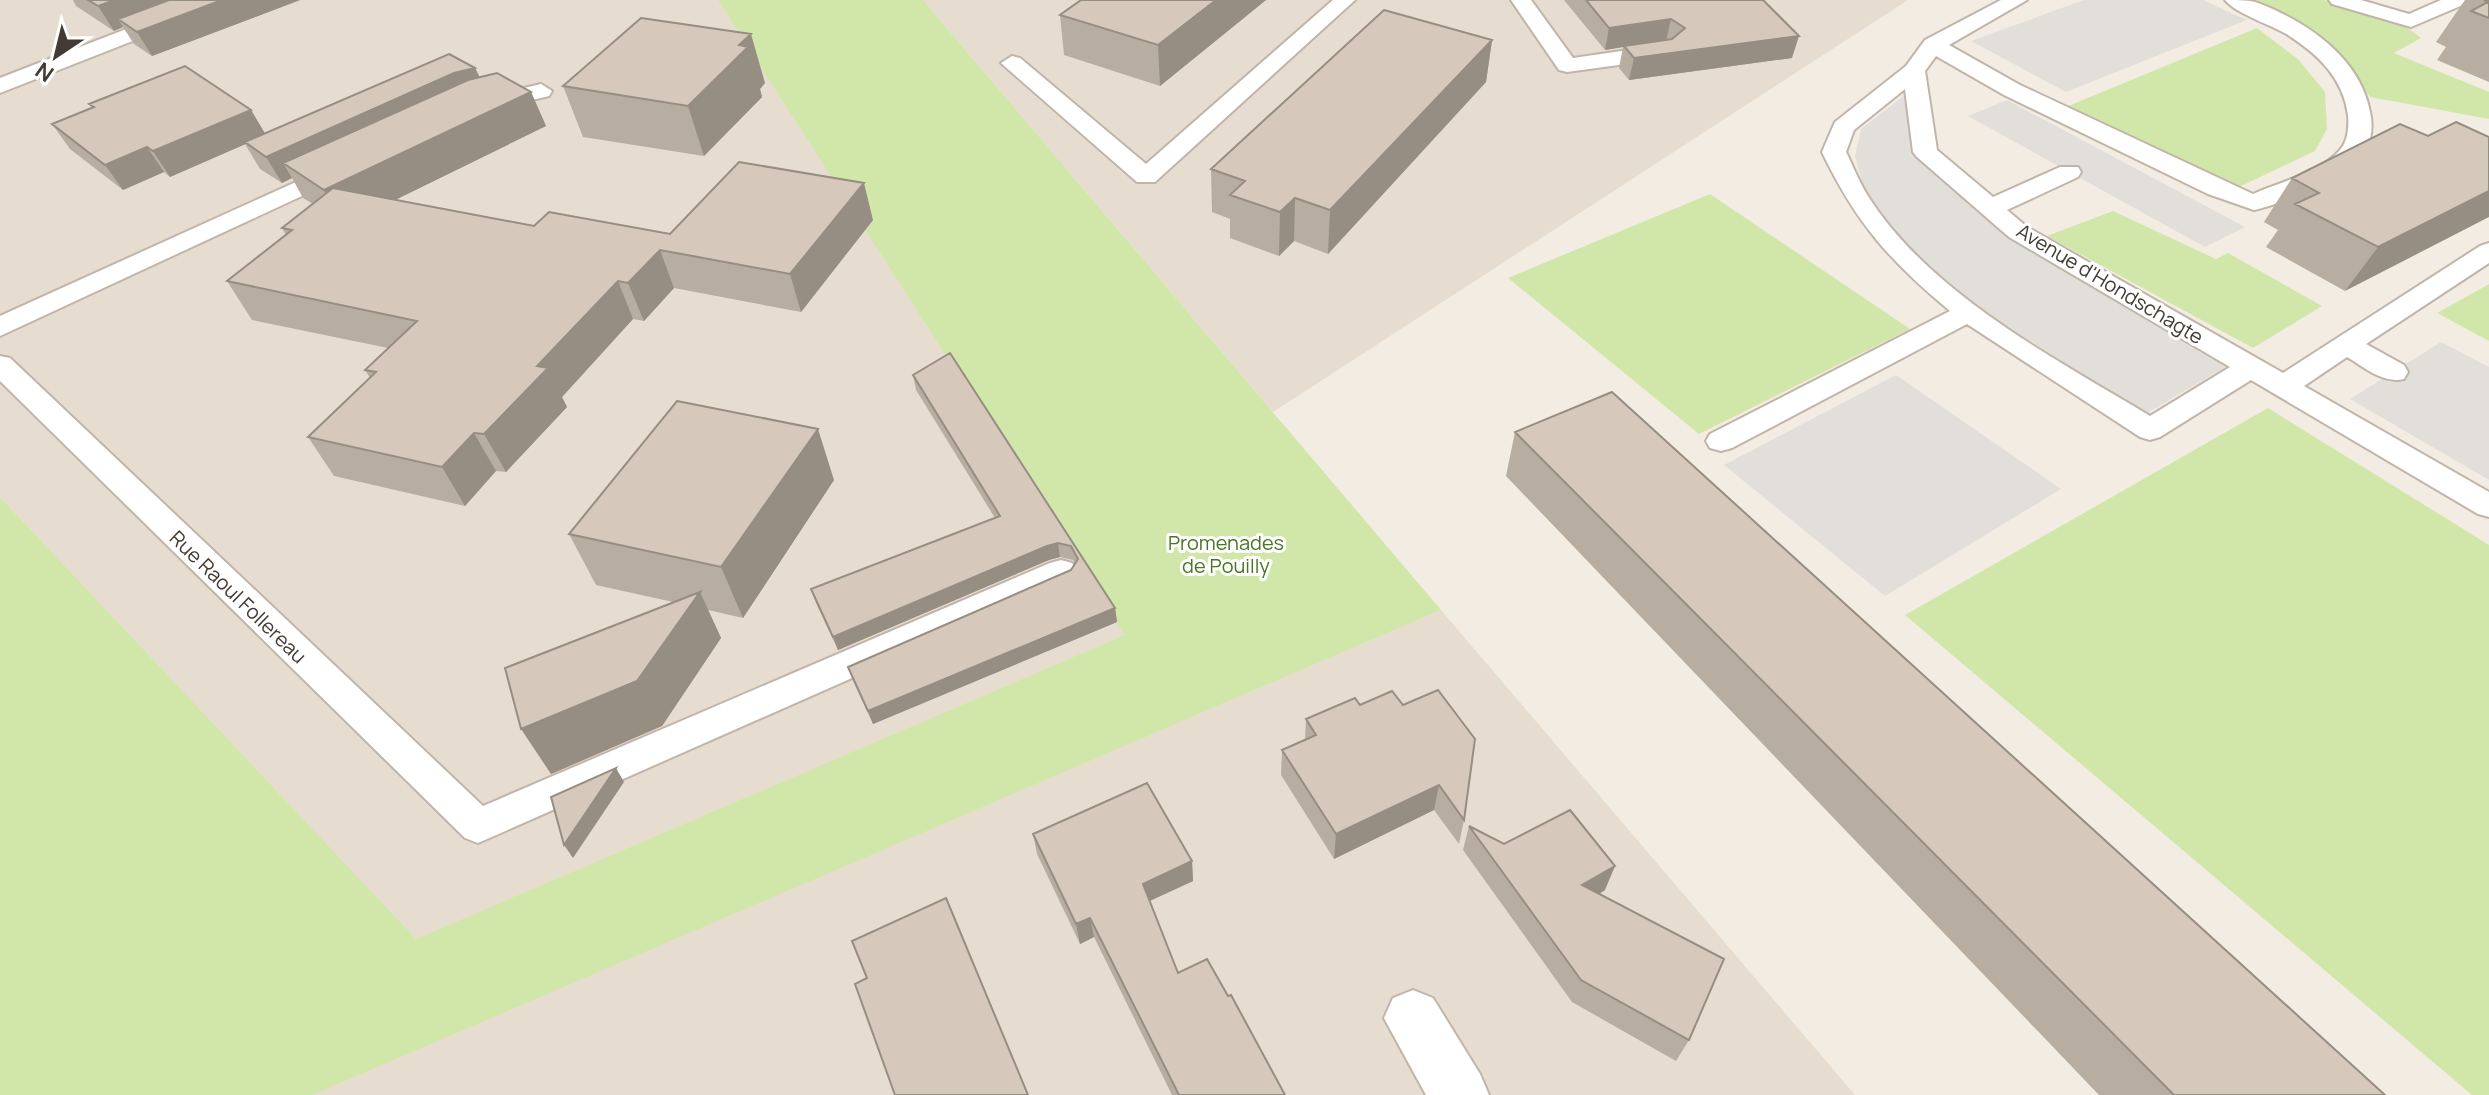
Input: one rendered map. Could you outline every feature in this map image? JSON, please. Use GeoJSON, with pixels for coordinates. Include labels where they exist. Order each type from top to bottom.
{"type":"FeatureCollection","features":[{"type":"Feature","properties":{"kind":"street"},"geometry":{"type":"LineString","coordinates":[[1413,1018],[1459,1095]]}},
{"type":"Feature","properties":{"kind":"lane"},"geometry":{"type":"LineString","coordinates":[[0,86],[220,0]]}},
{"type":"Feature","properties":{"kind":"lane"},"geometry":{"type":"LineString","coordinates":[[1012,63],[1146,177],[1345,0]]}},
{"type":"Feature","properties":{"kind":"lane"},"geometry":{"type":"LineString","coordinates":[[1521,0],[1567,65],[1666,51]]}},
{"type":"Feature","properties":{"kind":"lane"},"geometry":{"type":"LineString","coordinates":[[2017,0],[1933,45],[1914,71],[1843,127],[1834,152],[1846,185],[1888,243],[1968,313],[2150,430],[2251,367]]}},
{"type":"Feature","properties":{"kind":"lane"},"geometry":{"type":"LineString","coordinates":[[1933,45],[2012,90],[2217,189],[2254,203],[2344,161],[2361,137],[2360,100],[2336,62],[2292,26],[2235,0]]}},
{"type":"Feature","properties":{"kind":"lane"},"geometry":{"type":"LineString","coordinates":[[2339,0],[2411,21],[2458,0]]}},
{"type":"Feature","properties":{"kind":"lane"},"geometry":{"type":"LineString","coordinates":[[1972,68],[2015,65]]}},
{"type":"Feature","properties":{"kind":"lane","name":"Avenue d'Hondschagte"},"geometry":{"type":"LineString","coordinates":[[1914,71],[1925,152],[2018,232],[2489,506]]}},
{"type":"Feature","properties":{"kind":"lane"},"geometry":{"type":"LineString","coordinates":[[461,113],[475,106],[541,91]]}},
{"type":"Feature","properties":{"kind":"lane"},"geometry":{"type":"LineString","coordinates":[[0,327],[360,160]]}},
{"type":"Feature","properties":{"kind":"lane"},"geometry":{"type":"LineString","coordinates":[[1990,208],[2069,172]]}},
{"type":"Feature","properties":{"kind":"lane"},"geometry":{"type":"LineString","coordinates":[[2284,386],[2489,251]]}},
{"type":"Feature","properties":{"kind":"lane"},"geometry":{"type":"LineString","coordinates":[[1721,441],[1968,313]]}},
{"type":"Feature","properties":{"kind":"lane"},"geometry":{"type":"LineString","coordinates":[[2346,345],[2394,372]]}},
{"type":"Feature","properties":{"kind":"lane","name":"Rue Raoul Follereau"},"geometry":{"type":"LineString","coordinates":[[0,365],[478,826],[1061,572]]}},
{"type":"Feature","properties":{"kind":"shaded area"},"geometry":{"type":"Polygon","coordinates":[[[0,0],[719,0],[1196,715],[1441,610],[1855,1095],[0,1095],[354,874],[0,497],[0,0]]]}},
{"type":"Feature","properties":{"kind":"shaded area"},"geometry":{"type":"Polygon","coordinates":[[[923,0],[1908,0],[1273,412],[923,0]]]}},
{"type":"Feature","properties":{"kind":"shaded area"},"geometry":{"type":"Polygon","coordinates":[[[2084,0],[2203,0],[2247,20],[2066,92],[1971,41],[2084,0]]]}},
{"type":"Feature","properties":{"kind":"shaded area"},"geometry":{"type":"Polygon","coordinates":[[[1905,95],[1911,152],[2013,241],[2225,367],[2144,415],[1963,297],[1900,238],[1863,186],[1855,156],[1861,129],[1905,95]]]}},
{"type":"Feature","properties":{"kind":"shaded area"},"geometry":{"type":"Polygon","coordinates":[[[2007,100],[2245,227],[2205,247],[1968,116],[2007,100]]]}},
{"type":"Feature","properties":{"kind":"shaded area"},"geometry":{"type":"Polygon","coordinates":[[[2441,342],[2489,367],[2489,480],[2350,399],[2441,342]]]}},
{"type":"Feature","properties":{"kind":"shaded area"},"geometry":{"type":"Polygon","coordinates":[[[1896,375],[2061,489],[1885,596],[1724,465],[1896,375]]]}},
{"type":"Feature","properties":{"kind":"green space","name":"Promenades de Pouilly"},"geometry":{"type":"Polygon","coordinates":[[[718,0],[923,0],[1441,610],[312,1095],[0,1095],[0,497],[416,939],[1125,635],[718,0]]]}},
{"type":"Feature","properties":{"kind":"green space"},"geometry":{"type":"Polygon","coordinates":[[[2255,0],[2324,0],[2401,23],[2421,38],[2394,53],[2489,92],[2489,119],[2370,97],[2345,62],[2322,38],[2255,0]]]}},
{"type":"Feature","properties":{"kind":"green space"},"geometry":{"type":"Polygon","coordinates":[[[2257,28],[2298,59],[2325,92],[2327,129],[2315,151],[2239,187],[2066,107],[2257,28]]]}},
{"type":"Feature","properties":{"kind":"green space"},"geometry":{"type":"Polygon","coordinates":[[[1710,194],[1910,329],[1699,434],[1508,278],[1710,194]]]}},
{"type":"Feature","properties":{"kind":"green space"},"geometry":{"type":"Polygon","coordinates":[[[2113,211],[2216,259],[2228,253],[2322,306],[2253,348],[2047,236],[2113,211]]]}},
{"type":"Feature","properties":{"kind":"green space"},"geometry":{"type":"Polygon","coordinates":[[[2489,284],[2489,341],[2437,313],[2489,284]]]}},
{"type":"Feature","properties":{"kind":"green space"},"geometry":{"type":"Polygon","coordinates":[[[2268,408],[2489,545],[2489,1095],[2472,1095],[1905,615],[2268,408]]]}},
{"type":"Feature","properties":{"kind":"building"},"geometry":{"type":"Polygon","coordinates":[[[88,0],[115,0],[98,6],[88,0]]]}},
{"type":"Feature","properties":{"kind":"building"},"geometry":{"type":"Polygon","coordinates":[[[169,0],[222,0],[137,32],[118,19],[169,0]]]}},
{"type":"Feature","properties":{"kind":"building"},"geometry":{"type":"Polygon","coordinates":[[[1081,0],[1216,0],[1158,45],[1060,15],[1081,0]]]}},
{"type":"Feature","properties":{"kind":"building"},"geometry":{"type":"Polygon","coordinates":[[[1586,0],[1763,0],[1799,36],[1634,58],[1624,46],[1672,39],[1685,28],[1671,19],[1609,28],[1586,0]]]}},
{"type":"Feature","properties":{"kind":"building"},"geometry":{"type":"Polygon","coordinates":[[[2484,0],[2489,0],[2489,18],[2471,11],[2488,2],[2484,0]]]}},
{"type":"Feature","properties":{"kind":"building"},"geometry":{"type":"Polygon","coordinates":[[[1384,10],[1492,40],[1330,210],[1295,198],[1280,212],[1230,195],[1245,181],[1211,169],[1384,10]]]}},
{"type":"Feature","properties":{"kind":"building"},"geometry":{"type":"Polygon","coordinates":[[[641,18],[751,34],[739,45],[748,47],[688,106],[563,86],[641,18]]]}},
{"type":"Feature","properties":{"kind":"building"},"geometry":{"type":"Polygon","coordinates":[[[449,54],[475,68],[454,73],[266,157],[245,142],[449,54]]]}},
{"type":"Feature","properties":{"kind":"building"},"geometry":{"type":"Polygon","coordinates":[[[185,66],[251,110],[153,151],[147,147],[105,165],[52,124],[94,107],[89,104],[185,66]]]}},
{"type":"Feature","properties":{"kind":"building"},"geometry":{"type":"Polygon","coordinates":[[[497,73],[531,92],[324,190],[283,163],[468,80],[497,73]]]}},
{"type":"Feature","properties":{"kind":"building"},"geometry":{"type":"Polygon","coordinates":[[[2456,122],[2489,137],[2489,191],[2378,247],[2295,204],[2319,193],[2292,178],[2400,124],[2428,136],[2456,122]]]}},
{"type":"Feature","properties":{"kind":"building"},"geometry":{"type":"Polygon","coordinates":[[[739,162],[864,183],[790,274],[660,250],[628,283],[618,281],[537,366],[548,368],[484,434],[474,433],[442,467],[308,437],[376,372],[365,370],[417,321],[227,281],[292,230],[282,228],[333,188],[534,226],[549,212],[670,234],[739,162]]]}},
{"type":"Feature","properties":{"kind":"building"},"geometry":{"type":"Polygon","coordinates":[[[950,353],[1115,608],[868,711],[848,667],[1071,570],[1078,559],[1071,546],[1058,543],[1047,546],[833,637],[811,589],[1000,516],[913,375],[950,353]]]}},
{"type":"Feature","properties":{"kind":"building"},"geometry":{"type":"Polygon","coordinates":[[[1612,392],[2385,1095],[2174,1095],[1515,432],[1612,392]]]}},
{"type":"Feature","properties":{"kind":"building"},"geometry":{"type":"Polygon","coordinates":[[[677,401],[818,429],[721,567],[569,534],[677,401]]]}},
{"type":"Feature","properties":{"kind":"building"},"geometry":{"type":"Polygon","coordinates":[[[700,592],[637,681],[521,729],[505,668],[700,592]]]}},
{"type":"Feature","properties":{"kind":"building"},"geometry":{"type":"Polygon","coordinates":[[[1438,690],[1475,739],[1464,820],[1439,785],[1336,834],[1282,750],[1316,735],[1306,719],[1355,698],[1360,705],[1392,691],[1403,705],[1438,690]]]}},
{"type":"Feature","properties":{"kind":"building"},"geometry":{"type":"Polygon","coordinates":[[[616,768],[564,845],[551,797],[616,768]]]}},
{"type":"Feature","properties":{"kind":"building"},"geometry":{"type":"Polygon","coordinates":[[[1147,783],[1192,861],[1143,884],[1178,973],[1207,959],[1228,996],[1231,995],[1285,1095],[1179,1095],[1090,918],[1076,924],[1033,834],[1147,783]]]}},
{"type":"Feature","properties":{"kind":"building"},"geometry":{"type":"Polygon","coordinates":[[[1570,810],[1615,866],[1582,885],[1724,959],[1689,1040],[1581,980],[1469,826],[1504,844],[1570,810]]]}},
{"type":"Feature","properties":{"kind":"building"},"geometry":{"type":"Polygon","coordinates":[[[946,898],[1028,1095],[895,1095],[855,984],[867,978],[852,941],[946,898]]]}}]}
